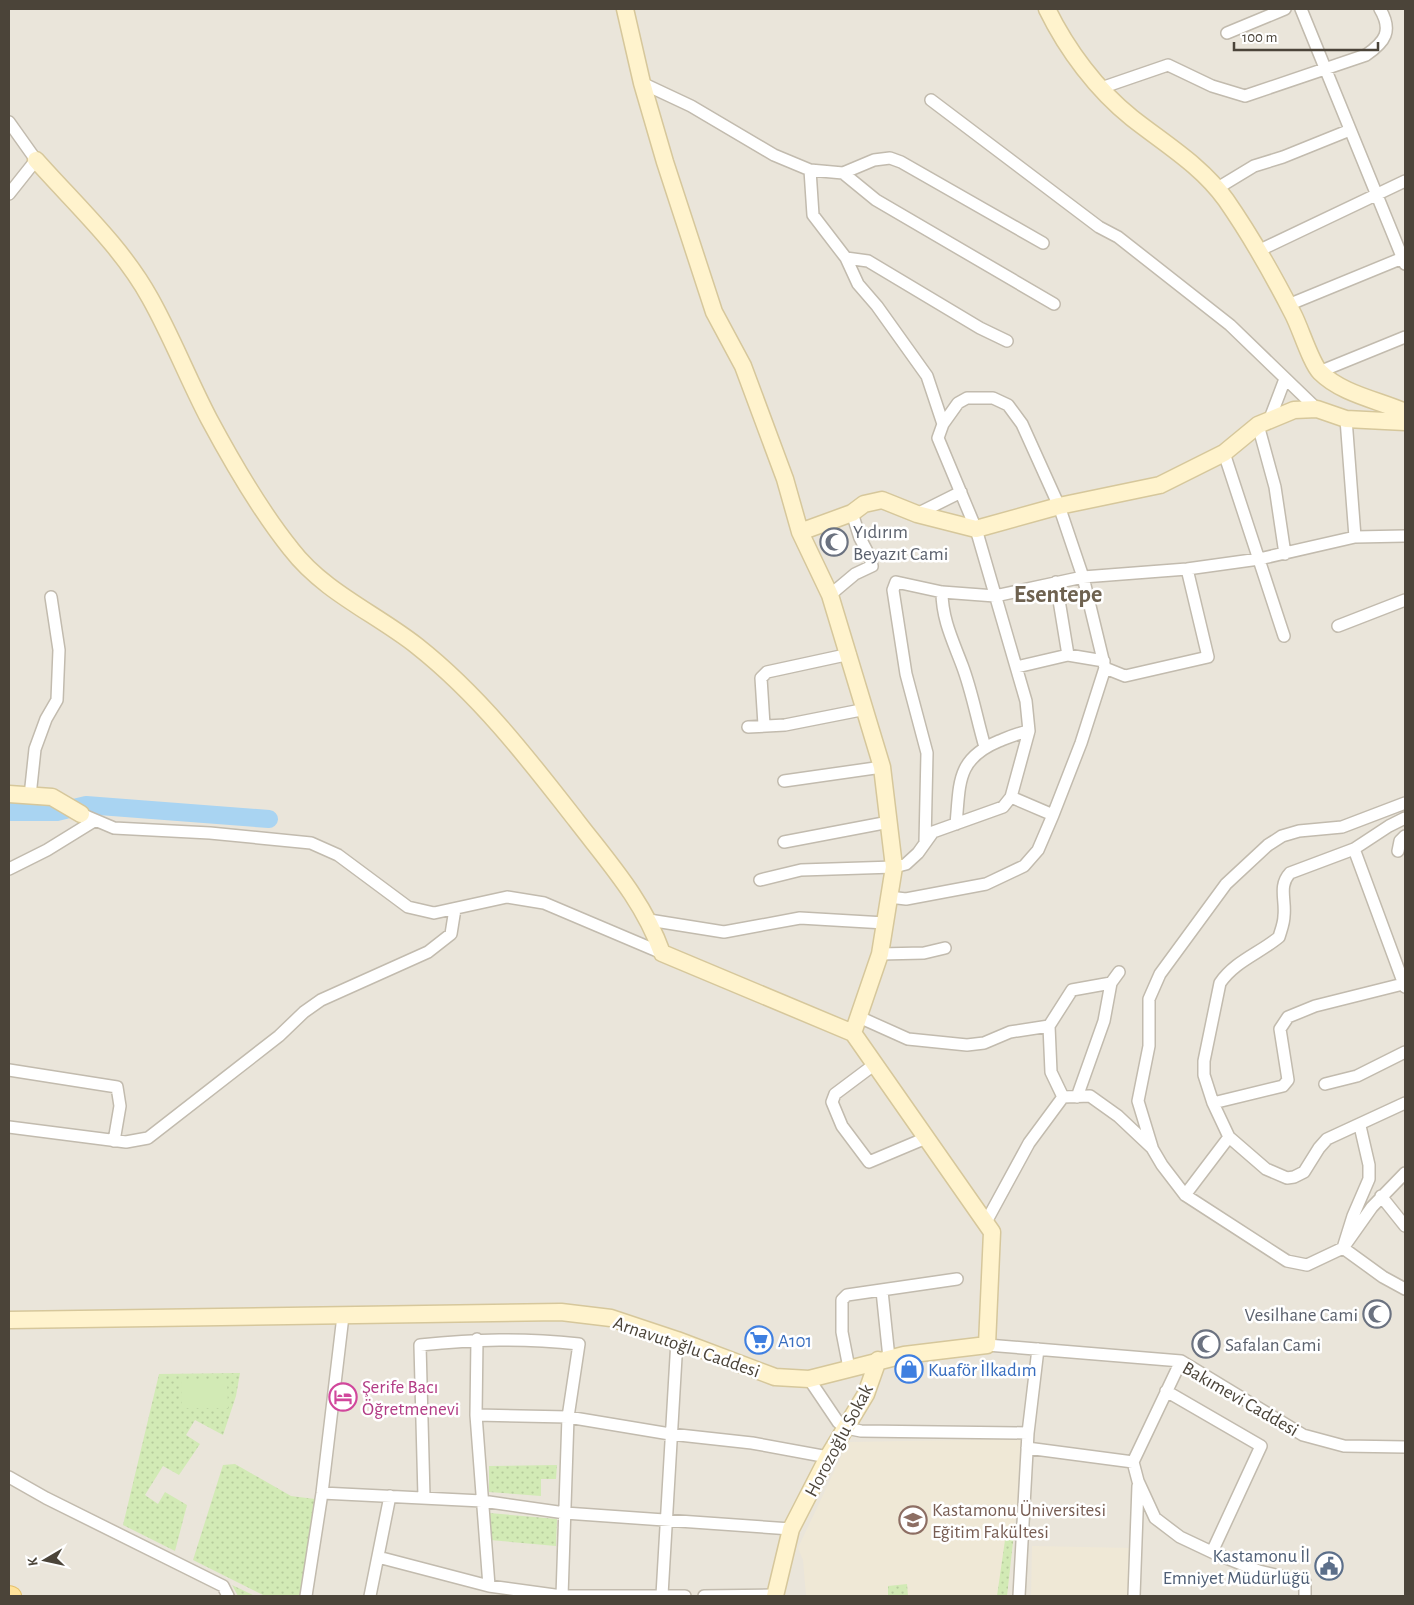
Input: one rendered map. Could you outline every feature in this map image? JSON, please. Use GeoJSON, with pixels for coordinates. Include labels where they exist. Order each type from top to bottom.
{"type":"FeatureCollection","features":[{"type":"Feature","properties":{"kind":"street"},"geometry":{"type":"LineString","coordinates":[[625,9],[642,83],[687,234],[714,312],[743,366],[785,479],[800,532],[830,594],[850,654],[882,767],[894,867],[880,954],[853,1033]]}},
{"type":"Feature","properties":{"kind":"street"},"geometry":{"type":"LineString","coordinates":[[1047,9],[1062,36],[1089,76],[1131,117],[1190,160],[1225,199],[1258,251],[1288,305],[1319,372],[1348,390],[1405,412]]}},
{"type":"Feature","properties":{"kind":"street"},"geometry":{"type":"LineString","coordinates":[[1227,33],[1285,9]]}},
{"type":"Feature","properties":{"kind":"street"},"geometry":{"type":"LineString","coordinates":[[1288,305],[1404,260],[1301,9]]}},
{"type":"Feature","properties":{"kind":"street"},"geometry":{"type":"LineString","coordinates":[[1101,88],[1168,65],[1212,86],[1246,96],[1366,55],[1382,44],[1387,33],[1385,17],[1380,9]]}},
{"type":"Feature","properties":{"kind":"street"},"geometry":{"type":"LineString","coordinates":[[642,83],[690,106],[774,155],[810,170],[843,173],[874,160],[890,158],[901,162],[1043,243]]}},
{"type":"Feature","properties":{"kind":"street"},"geometry":{"type":"LineString","coordinates":[[931,100],[1099,228],[1118,237],[1222,319],[1317,409]]}},
{"type":"Feature","properties":{"kind":"street"},"geometry":{"type":"LineString","coordinates":[[9,122],[36,160],[119,253],[150,297],[209,420],[289,547],[308,569],[331,588],[414,644],[457,679],[532,762],[635,896],[649,920],[662,953]]}},
{"type":"Feature","properties":{"kind":"street"},"geometry":{"type":"LineString","coordinates":[[1216,189],[1254,166],[1283,157],[1350,130]]}},
{"type":"Feature","properties":{"kind":"street"},"geometry":{"type":"LineString","coordinates":[[9,194],[36,160]]}},
{"type":"Feature","properties":{"kind":"street"},"geometry":{"type":"LineString","coordinates":[[810,170],[813,215],[846,258],[858,284],[877,306],[927,376],[943,424]]}},
{"type":"Feature","properties":{"kind":"street"},"geometry":{"type":"LineString","coordinates":[[843,173],[876,200],[1054,304]]}},
{"type":"Feature","properties":{"kind":"street"},"geometry":{"type":"LineString","coordinates":[[1258,251],[1405,181]]}},
{"type":"Feature","properties":{"kind":"street"},"geometry":{"type":"LineString","coordinates":[[846,258],[868,261],[980,328],[1007,341]]}},
{"type":"Feature","properties":{"kind":"street"},"geometry":{"type":"LineString","coordinates":[[1319,372],[1405,337]]}},
{"type":"Feature","properties":{"kind":"street"},"geometry":{"type":"LineString","coordinates":[[1285,379],[1264,423],[1285,554]]}},
{"type":"Feature","properties":{"kind":"street"},"geometry":{"type":"LineString","coordinates":[[760,880],[801,870],[894,867],[906,864],[933,832],[1003,807],[1010,797],[1029,731],[1026,701],[976,529],[938,438],[943,424],[958,404],[967,398],[993,398],[1008,405],[1022,424],[1059,506],[1083,577],[1104,664],[1081,743],[1053,815],[1038,850],[1024,866],[986,884],[906,899],[889,897]]}},
{"type":"Feature","properties":{"kind":"street"},"geometry":{"type":"LineString","coordinates":[[800,532],[852,512],[864,504],[882,500],[917,514],[976,529],[1059,506],[1160,485],[1224,453],[1264,423],[1294,410],[1317,409],[1346,419],[1405,422]]}},
{"type":"Feature","properties":{"kind":"street"},"geometry":{"type":"LineString","coordinates":[[1346,419],[1355,537]]}},
{"type":"Feature","properties":{"kind":"street"},"geometry":{"type":"LineString","coordinates":[[1224,453],[1284,636]]}},
{"type":"Feature","properties":{"kind":"street"},"geometry":{"type":"LineString","coordinates":[[917,514],[961,492]]}},
{"type":"Feature","properties":{"kind":"street"},"geometry":{"type":"LineString","coordinates":[[830,594],[855,574],[872,566],[870,557],[860,538],[852,512]]}},
{"type":"Feature","properties":{"kind":"street"},"geometry":{"type":"LineString","coordinates":[[925,843],[927,753],[906,674],[893,590],[896,582],[942,592],[995,596],[1083,577],[1187,569],[1285,554],[1355,537],[1405,536]]}},
{"type":"Feature","properties":{"kind":"street"},"geometry":{"type":"LineString","coordinates":[[1017,667],[1068,655],[1104,664],[1125,676],[1208,658],[1187,569]]}},
{"type":"Feature","properties":{"kind":"street"},"geometry":{"type":"LineString","coordinates":[[1056,582],[1068,655]]}},
{"type":"Feature","properties":{"kind":"street"},"geometry":{"type":"LineString","coordinates":[[942,592],[942,604],[949,633],[963,666],[985,747]]}},
{"type":"Feature","properties":{"kind":"street"},"geometry":{"type":"LineString","coordinates":[[30,796],[35,750],[46,719],[57,700],[59,650],[51,597]]}},
{"type":"Feature","properties":{"kind":"street"},"geometry":{"type":"LineString","coordinates":[[1338,626],[1405,600]]}},
{"type":"Feature","properties":{"kind":"street"},"geometry":{"type":"LineString","coordinates":[[764,725],[761,678],[767,672],[850,654]]}},
{"type":"Feature","properties":{"kind":"street"},"geometry":{"type":"LineString","coordinates":[[748,727],[785,725],[866,709]]}},
{"type":"Feature","properties":{"kind":"street"},"geometry":{"type":"LineString","coordinates":[[956,824],[960,780],[968,761],[985,747],[1029,731]]}},
{"type":"Feature","properties":{"kind":"street"},"geometry":{"type":"LineString","coordinates":[[784,781],[882,767]]}},
{"type":"Feature","properties":{"kind":"street"},"geometry":{"type":"LineString","coordinates":[[9,794],[52,797],[87,817],[114,828],[210,833],[311,843],[338,855],[408,907],[434,913],[507,897],[544,903],[853,1033],[992,1232],[987,1346],[883,1359],[882,1291]]}},
{"type":"Feature","properties":{"kind":"street"},"geometry":{"type":"LineString","coordinates":[[1010,797],[1053,815]]}},
{"type":"Feature","properties":{"kind":"street"},"geometry":{"type":"LineString","coordinates":[[1405,802],[1342,827],[1299,831],[1282,836],[1268,845],[1226,884],[1160,974],[1149,1000],[1149,1046],[1138,1101],[1152,1148],[1162,1165],[1185,1195],[1287,1261],[1307,1265],[1327,1258],[1343,1248],[1381,1196],[1405,1174]]}},
{"type":"Feature","properties":{"kind":"street"},"geometry":{"type":"LineString","coordinates":[[9,869],[47,850],[87,817]]}},
{"type":"Feature","properties":{"kind":"street"},"geometry":{"type":"LineString","coordinates":[[1405,818],[1388,826],[1354,849],[1290,873],[1285,878],[1283,886],[1285,914],[1279,937],[1226,973],[1220,983],[1204,1061],[1204,1075],[1213,1103],[1229,1137],[1266,1169],[1287,1178],[1294,1178],[1304,1172],[1327,1139],[1360,1126],[1405,1103]]}},
{"type":"Feature","properties":{"kind":"street"},"geometry":{"type":"LineString","coordinates":[[784,842],[889,822]]}},
{"type":"Feature","properties":{"kind":"street"},"geometry":{"type":"LineString","coordinates":[[1398,851],[1400,841],[1405,836]]}},
{"type":"Feature","properties":{"kind":"street"},"geometry":{"type":"LineString","coordinates":[[1213,1103],[1282,1086],[1288,1080],[1280,1029],[1288,1017],[1315,1006],[1404,986],[1354,849]]}},
{"type":"Feature","properties":{"kind":"street"},"geometry":{"type":"LineString","coordinates":[[9,1127],[114,1140],[138,1141],[148,1138],[321,1000],[428,952],[450,934],[455,909]]}},
{"type":"Feature","properties":{"kind":"street"},"geometry":{"type":"LineString","coordinates":[[649,920],[724,932],[751,929],[777,921],[800,918],[885,923]]}},
{"type":"Feature","properties":{"kind":"street"},"geometry":{"type":"LineString","coordinates":[[880,954],[924,953],[945,948]]}},
{"type":"Feature","properties":{"kind":"street"},"geometry":{"type":"LineString","coordinates":[[1077,1097],[1104,1021],[1111,983],[1119,972]]}},
{"type":"Feature","properties":{"kind":"street"},"geometry":{"type":"LineString","coordinates":[[1064,1097],[1051,1072],[1049,1026],[1072,990],[1111,983]]}},
{"type":"Feature","properties":{"kind":"street"},"geometry":{"type":"LineString","coordinates":[[858,1017],[908,1040],[966,1045],[984,1042],[1010,1032],[1049,1026]]}},
{"type":"Feature","properties":{"kind":"street"},"geometry":{"type":"LineString","coordinates":[[1325,1084],[1356,1076],[1405,1052]]}},
{"type":"Feature","properties":{"kind":"street"},"geometry":{"type":"LineString","coordinates":[[875,1064],[835,1094],[832,1102],[842,1126],[869,1162],[926,1138]]}},
{"type":"Feature","properties":{"kind":"street"},"geometry":{"type":"LineString","coordinates":[[9,1070],[117,1087],[120,1106],[114,1140]]}},
{"type":"Feature","properties":{"kind":"street"},"geometry":{"type":"LineString","coordinates":[[1064,1097],[1090,1096],[1118,1116],[1152,1148]]}},
{"type":"Feature","properties":{"kind":"street"},"geometry":{"type":"LineString","coordinates":[[986,1222],[1029,1143],[1064,1097]]}},
{"type":"Feature","properties":{"kind":"street"},"geometry":{"type":"LineString","coordinates":[[1343,1248],[1352,1216],[1369,1179],[1369,1166],[1360,1126]]}},
{"type":"Feature","properties":{"kind":"street"},"geometry":{"type":"LineString","coordinates":[[1185,1195],[1229,1137]]}},
{"type":"Feature","properties":{"kind":"street"},"geometry":{"type":"LineString","coordinates":[[1381,1196],[1405,1226]]}},
{"type":"Feature","properties":{"kind":"street"},"geometry":{"type":"LineString","coordinates":[[1343,1248],[1383,1277],[1405,1289]]}},
{"type":"Feature","properties":{"kind":"street"},"geometry":{"type":"LineString","coordinates":[[849,1368],[842,1332],[842,1300],[847,1295],[882,1291],[887,1288],[958,1280]]}},
{"type":"Feature","properties":{"kind":"street","name":"Arnavutoğlu Caddesi"},"geometry":{"type":"LineString","coordinates":[[9,1320],[560,1312],[611,1318],[677,1340],[709,1354],[775,1377],[809,1379],[883,1359]]}},
{"type":"Feature","properties":{"kind":"street"},"geometry":{"type":"LineString","coordinates":[[306,1596],[322,1493],[343,1316]]}},
{"type":"Feature","properties":{"kind":"street"},"geometry":{"type":"LineString","coordinates":[[477,1339],[476,1415],[485,1585],[479,1596]]}},
{"type":"Feature","properties":{"kind":"street"},"geometry":{"type":"LineString","coordinates":[[424,1497],[420,1345],[477,1339],[528,1339],[578,1344],[568,1417],[562,1596]]}},
{"type":"Feature","properties":{"kind":"street"},"geometry":{"type":"LineString","coordinates":[[662,1595],[677,1340]]}},
{"type":"Feature","properties":{"kind":"street","name":"Bakımevi Caddesi"},"geometry":{"type":"LineString","coordinates":[[987,1346],[1181,1361],[1303,1435],[1344,1446],[1405,1447]]}},
{"type":"Feature","properties":{"kind":"street"},"geometry":{"type":"LineString","coordinates":[[1019,1596],[1028,1433],[1038,1349]]}},
{"type":"Feature","properties":{"kind":"street","name":"Horozoğlu Sokak"},"geometry":{"type":"LineString","coordinates":[[774,1596],[791,1530],[828,1457],[866,1394],[883,1359]]}},
{"type":"Feature","properties":{"kind":"street"},"geometry":{"type":"LineString","coordinates":[[1181,1361],[1133,1462],[1138,1481],[1155,1518],[1180,1537],[1212,1552],[1259,1571],[1305,1582],[1305,1596]]}},
{"type":"Feature","properties":{"kind":"street"},"geometry":{"type":"LineString","coordinates":[[809,1379],[838,1422],[846,1428],[861,1431],[1028,1433]]}},
{"type":"Feature","properties":{"kind":"street"},"geometry":{"type":"LineString","coordinates":[[1166,1392],[1261,1446],[1212,1552]]}},
{"type":"Feature","properties":{"kind":"street"},"geometry":{"type":"LineString","coordinates":[[476,1415],[568,1417],[670,1434],[752,1443],[828,1457]]}},
{"type":"Feature","properties":{"kind":"street"},"geometry":{"type":"LineString","coordinates":[[1027,1448],[1133,1462]]}},
{"type":"Feature","properties":{"kind":"street"},"geometry":{"type":"LineString","coordinates":[[9,1477],[46,1498],[223,1586],[228,1596]]}},
{"type":"Feature","properties":{"kind":"street"},"geometry":{"type":"LineString","coordinates":[[1134,1596],[1138,1481]]}},
{"type":"Feature","properties":{"kind":"street"},"geometry":{"type":"LineString","coordinates":[[322,1493],[482,1501],[566,1513],[791,1530]]}},
{"type":"Feature","properties":{"kind":"street"},"geometry":{"type":"LineString","coordinates":[[370,1596],[390,1496]]}},
{"type":"Feature","properties":{"kind":"street"},"geometry":{"type":"LineString","coordinates":[[378,1557],[485,1585],[562,1596],[685,1596]]}},
{"type":"Feature","properties":{"kind":"street"},"geometry":{"type":"LineString","coordinates":[[704,1596],[774,1596]]}},
{"type":"Feature","properties":{"kind":"shaded area"},"geometry":{"type":"Polygon","coordinates":[[[9,9],[1405,9],[1405,1596],[9,1596],[9,9]]]}},
{"type":"Feature","properties":{"kind":"shaded area","name":"Kastamonu Üniversitesi Eğitim Fakültesi"},"geometry":{"type":"Polygon","coordinates":[[[1024,1439],[1007,1596],[806,1596],[803,1560],[798,1548],[848,1442],[1024,1439]]]}},
{"type":"Feature","properties":{"kind":"shaded area"},"geometry":{"type":"Polygon","coordinates":[[[1032,1546],[1134,1548],[1133,1596],[1031,1596],[1032,1546]]]}},
{"type":"Feature","properties":{"kind":"green space"},"geometry":{"type":"Polygon","coordinates":[[[240,1373],[236,1396],[223,1435],[195,1420],[186,1435],[200,1444],[179,1475],[163,1466],[145,1495],[158,1504],[165,1492],[187,1505],[175,1551],[123,1525],[159,1374],[240,1373]]]}},
{"type":"Feature","properties":{"kind":"green space"},"geometry":{"type":"Polygon","coordinates":[[[181,1380],[227,1380],[228,1408],[182,1408],[181,1380]]]}},
{"type":"Feature","properties":{"kind":"green space"},"geometry":{"type":"Polygon","coordinates":[[[235,1464],[291,1496],[315,1499],[301,1596],[265,1596],[193,1560],[223,1465],[235,1464]]]}},
{"type":"Feature","properties":{"kind":"green space"},"geometry":{"type":"Polygon","coordinates":[[[557,1465],[556,1479],[541,1479],[541,1496],[489,1492],[489,1466],[557,1465]]]}},
{"type":"Feature","properties":{"kind":"green space"},"geometry":{"type":"Polygon","coordinates":[[[489,1513],[557,1519],[556,1546],[490,1540],[489,1513]]]}},
{"type":"Feature","properties":{"kind":"green space"},"geometry":{"type":"Polygon","coordinates":[[[1014,1533],[1007,1596],[997,1596],[1005,1540],[1014,1533]]]}},
{"type":"Feature","properties":{"kind":"green space"},"geometry":{"type":"Polygon","coordinates":[[[907,1584],[908,1596],[888,1596],[888,1586],[907,1584]]]}},
{"type":"Feature","properties":{"kind":"green space"},"geometry":{"type":"Polygon","coordinates":[[[232,1585],[255,1596],[238,1596],[232,1585]]]}},
{"type":"Feature","properties":{"kind":"waterway"},"geometry":{"type":"LineString","coordinates":[[9,812],[57,812],[86,805],[269,819]]}},
{"type":"Feature","properties":{"kind":"place","name":"Yıdırım Beyazıt Cami"},"geometry":{"type":"Point","coordinates":[834,542]}},
{"type":"Feature","properties":{"kind":"place","name":"Vesilhane Cami"},"geometry":{"type":"Point","coordinates":[1377,1314]}},
{"type":"Feature","properties":{"kind":"place","name":"A101"},"geometry":{"type":"Point","coordinates":[759,1340]}},
{"type":"Feature","properties":{"kind":"place","name":"Safalan Cami"},"geometry":{"type":"Point","coordinates":[1206,1344]}},
{"type":"Feature","properties":{"kind":"place","name":"Kuaför İlkadım"},"geometry":{"type":"Point","coordinates":[909,1369]}},
{"type":"Feature","properties":{"kind":"place","name":"Şerife Bacı Öğretmenevi"},"geometry":{"type":"Point","coordinates":[343,1397]}},
{"type":"Feature","properties":{"kind":"place","name":"Kastamonu Üniversitesi Eğitim Fakültesi"},"geometry":{"type":"Point","coordinates":[913,1520]}},
{"type":"Feature","properties":{"kind":"place","name":"Kastamonu İl Emniyet Müdürlüğü"},"geometry":{"type":"Point","coordinates":[1329,1566]}},
{"type":"Feature","properties":{"kind":"district","name":"Esentepe"},"geometry":{"type":"Point","coordinates":[1058,594]}}]}
